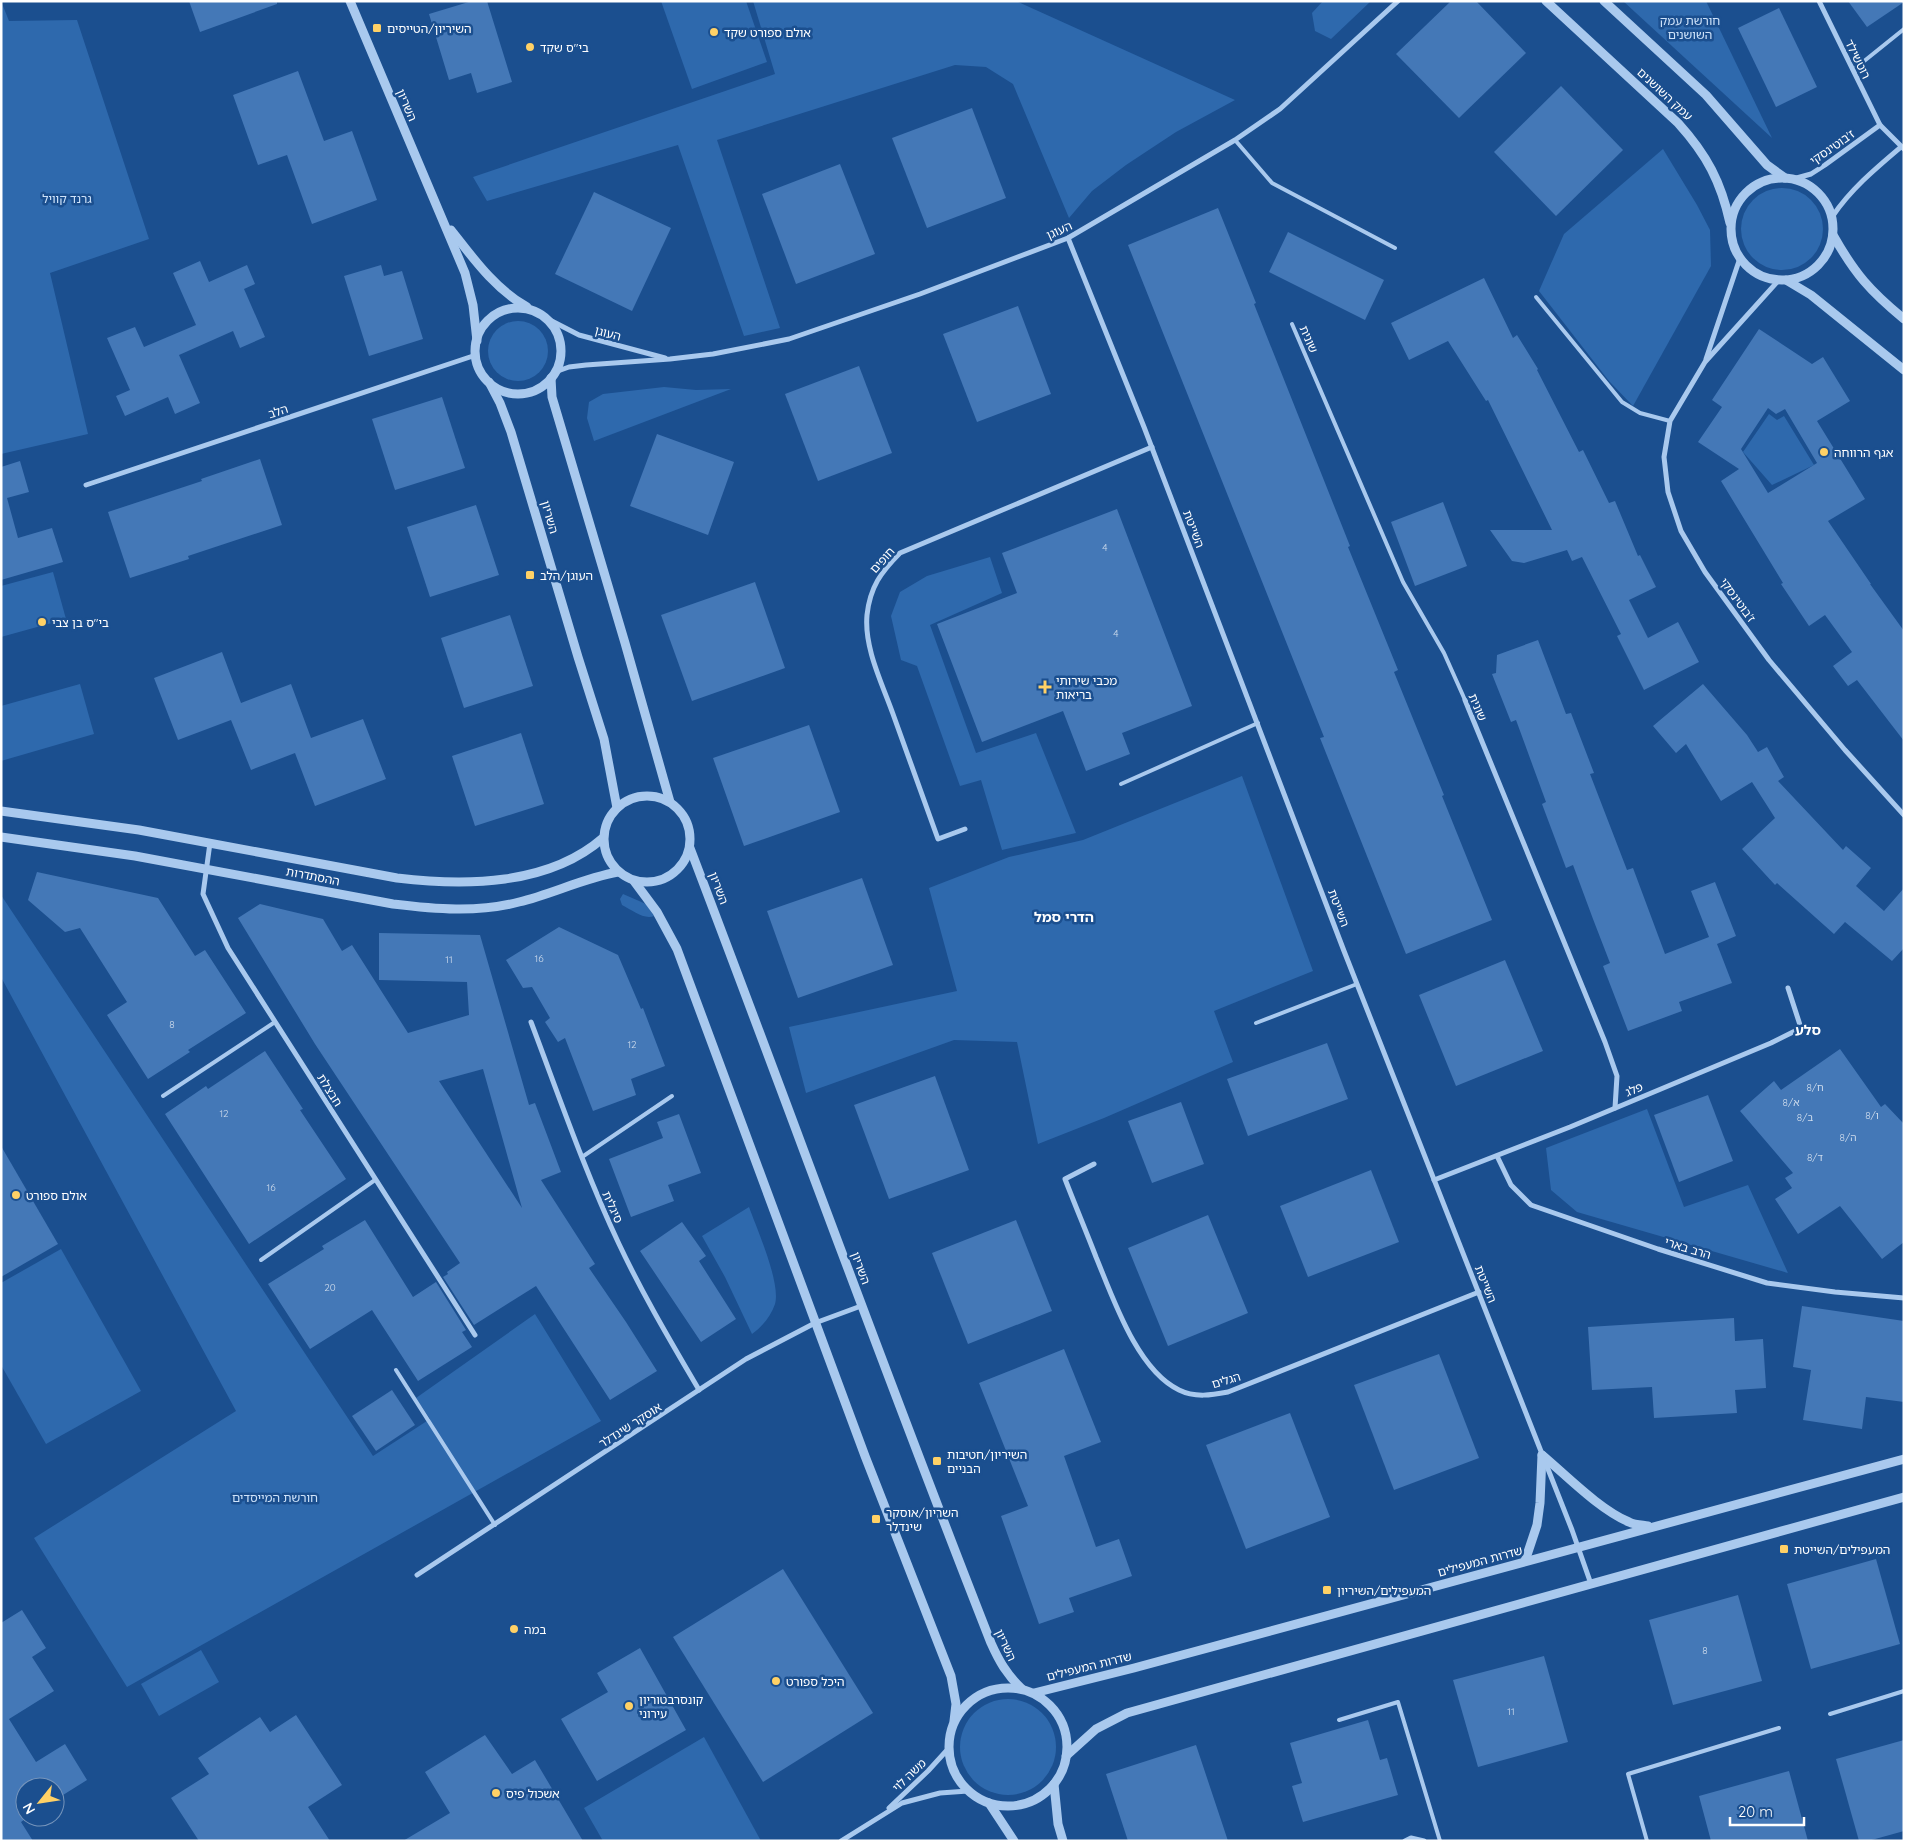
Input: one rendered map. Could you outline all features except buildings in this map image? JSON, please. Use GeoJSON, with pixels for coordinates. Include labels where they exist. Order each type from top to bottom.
{"type":"FeatureCollection","features":[{"type":"Feature","properties":{"kind":"street","name":"השריון"},"geometry":{"type":"LineString","coordinates":[[350,1],[465,274],[474,305],[477,341]]}},
{"type":"Feature","properties":{"kind":"street","name":"העוגן"},"geometry":{"type":"LineString","coordinates":[[553,375],[569,367],[713,354],[789,339],[920,294],[1068,238],[1235,140],[1280,109],[1398,1]]}},
{"type":"Feature","properties":{"kind":"street","name":"עמק השושנים"},"geometry":{"type":"LineString","coordinates":[[1546,1],[1678,123],[1696,143],[1718,180],[1731,228]]}},
{"type":"Feature","properties":{"kind":"street"},"geometry":{"type":"LineString","coordinates":[[1604,1],[1706,95],[1767,165],[1789,178],[1806,184],[1818,192],[1827,204],[1832,217],[1833,235],[1825,257],[1815,269],[1801,277],[1782,280],[1767,278],[1747,267],[1740,258],[1734,247],[1731,228],[1732,220],[1737,204],[1747,191],[1769,179],[1789,178]]}},
{"type":"Feature","properties":{"kind":"street","name":"רוטשילד"},"geometry":{"type":"LineString","coordinates":[[1818,1],[1880,125],[1902,148]]}},
{"type":"Feature","properties":{"kind":"street","name":"ז'בוטינסקי"},"geometry":{"type":"LineString","coordinates":[[1789,178],[1811,174],[1825,166],[1880,125]]}},
{"type":"Feature","properties":{"kind":"street"},"geometry":{"type":"LineString","coordinates":[[1832,217],[1844,199],[1860,181],[1902,148]]}},
{"type":"Feature","properties":{"kind":"street","name":"השריון"},"geometry":{"type":"LineString","coordinates":[[442,218],[475,261],[500,288],[531,310]]}},
{"type":"Feature","properties":{"kind":"street"},"geometry":{"type":"LineString","coordinates":[[1833,235],[1846,259],[1862,281],[1876,296],[1904,319]]}},
{"type":"Feature","properties":{"kind":"street","name":"השייטת"},"geometry":{"type":"LineString","coordinates":[[1068,238],[1152,447],[1357,984],[1479,1292],[1591,1584]]}},
{"type":"Feature","properties":{"kind":"street","name":"ז'בוטינסקי"},"geometry":{"type":"LineString","coordinates":[[1740,258],[1705,362],[1670,421],[1664,457],[1668,492],[1681,531],[1705,572],[1769,660],[1845,750],[1904,815]]}},
{"type":"Feature","properties":{"kind":"street"},"geometry":{"type":"LineString","coordinates":[[1782,280],[1811,295],[1904,370]]}},
{"type":"Feature","properties":{"kind":"street","name":"ז'בוטינסקי"},"geometry":{"type":"LineString","coordinates":[[1705,362],[1782,280]]}},
{"type":"Feature","properties":{"kind":"street"},"geometry":{"type":"LineString","coordinates":[[553,375],[534,391],[521,394],[507,392],[489,382],[480,370],[476,355],[477,341],[486,322],[497,313],[517,308],[531,310],[544,317],[556,331],[560,342],[560,360],[553,375],[552,397],[670,802]]}},
{"type":"Feature","properties":{"kind":"street","name":"העוגן"},"geometry":{"type":"LineString","coordinates":[[544,317],[579,335],[670,359]]}},
{"type":"Feature","properties":{"kind":"street","name":"הלב"},"geometry":{"type":"LineString","coordinates":[[86,485],[476,355]]}},
{"type":"Feature","properties":{"kind":"street","name":"השריון"},"geometry":{"type":"LineString","coordinates":[[489,382],[500,402],[511,432],[604,739],[617,808]]}},
{"type":"Feature","properties":{"kind":"street","name":"חופים"},"geometry":{"type":"LineString","coordinates":[[965,828],[938,839],[883,684],[867,633],[867,615],[877,579],[900,552],[1152,447]]}},
{"type":"Feature","properties":{"kind":"street","name":"שונית"},"geometry":{"type":"LineString","coordinates":[[1465,700],[1605,1042],[1617,1076],[1615,1108]]}},
{"type":"Feature","properties":{"kind":"street"},"geometry":{"type":"LineString","coordinates":[[634,881],[655,882],[665,879],[681,867],[690,848],[687,822],[680,811],[670,802],[661,798],[642,796],[624,802],[617,808],[605,827],[603,838],[605,851],[610,862],[618,872],[634,881],[657,912],[677,949],[815,1323],[951,1676],[956,1704],[948,1749],[952,1768],[959,1781],[968,1791],[989,1803],[999,1806],[1019,1805],[1038,1798],[1060,1776],[1067,1746],[1064,1730],[1058,1715],[1047,1702],[1034,1693],[1022,1689],[1004,1687],[986,1691],[971,1700],[958,1713],[954,1721]]}},
{"type":"Feature","properties":{"kind":"street","name":"ההסתדרות"},"geometry":{"type":"LineString","coordinates":[[1,811],[139,830],[397,878],[431,882],[465,883],[527,875],[577,857],[591,849],[603,838]]}},
{"type":"Feature","properties":{"kind":"street","name":"ההסתדרות"},"geometry":{"type":"LineString","coordinates":[[1,837],[135,856],[393,904],[430,908],[466,909],[516,903],[601,875],[618,872]]}},
{"type":"Feature","properties":{"kind":"street","name":"חבצלת"},"geometry":{"type":"LineString","coordinates":[[210,843],[204,894],[212,916],[228,948],[475,1335]]}},
{"type":"Feature","properties":{"kind":"street","name":"השריון"},"geometry":{"type":"LineString","coordinates":[[690,848],[765,1044],[861,1306],[991,1643],[1009,1678],[1022,1689]]}},
{"type":"Feature","properties":{"kind":"street","name":"פלג"},"geometry":{"type":"LineString","coordinates":[[1434,1180],[1615,1108],[1771,1043],[1801,1028],[1788,988]]}},
{"type":"Feature","properties":{"kind":"street","name":"סיגלית"},"geometry":{"type":"LineString","coordinates":[[531,1022],[582,1157],[618,1243],[646,1299],[699,1390]]}},
{"type":"Feature","properties":{"kind":"street","name":"הרב בארי"},"geometry":{"type":"LineString","coordinates":[[1497,1156],[1511,1185],[1531,1205],[1540,1209],[1767,1283],[1835,1292],[1904,1298]]}},
{"type":"Feature","properties":{"kind":"street","name":"הגלים"},"geometry":{"type":"LineString","coordinates":[[1094,1164],[1065,1179],[1121,1319],[1139,1350],[1161,1378],[1180,1391],[1205,1396],[1228,1392],[1479,1292]]}},
{"type":"Feature","properties":{"kind":"street","name":"אוסקר שינדלר"},"geometry":{"type":"LineString","coordinates":[[417,1575],[746,1359],[815,1323],[861,1306]]}},
{"type":"Feature","properties":{"kind":"street"},"geometry":{"type":"LineString","coordinates":[[1542,1455],[1594,1499],[1630,1523],[1654,1526]]}},
{"type":"Feature","properties":{"kind":"street"},"geometry":{"type":"LineString","coordinates":[[1525,1561],[1538,1517],[1542,1455]]}},
{"type":"Feature","properties":{"kind":"street","name":"שדרות המעפילים"},"geometry":{"type":"LineString","coordinates":[[1034,1693],[1134,1668],[1904,1459]]}},
{"type":"Feature","properties":{"kind":"street"},"geometry":{"type":"LineString","coordinates":[[1066,1756],[1096,1729],[1127,1713],[1904,1497]]}},
{"type":"Feature","properties":{"kind":"street","name":"משה לוי"},"geometry":{"type":"LineString","coordinates":[[883,1813],[922,1777],[948,1749]]}},
{"type":"Feature","properties":{"kind":"street"},"geometry":{"type":"LineString","coordinates":[[1054,1784],[1058,1824],[1063,1841]]}},
{"type":"Feature","properties":{"kind":"street","name":"משה לוי"},"geometry":{"type":"LineString","coordinates":[[841,1841],[883,1813],[902,1803],[940,1793],[968,1791]]}},
{"type":"Feature","properties":{"kind":"street"},"geometry":{"type":"LineString","coordinates":[[989,1803],[1014,1841]]}},
{"type":"Feature","properties":{"kind":"street"},"geometry":{"type":"LineString","coordinates":[[1405,1841],[1411,1838],[1424,1841]]}},
{"type":"Feature","properties":{"kind":"lane"},"geometry":{"type":"LineString","coordinates":[[1852,70],[1904,29]]}},
{"type":"Feature","properties":{"kind":"lane"},"geometry":{"type":"LineString","coordinates":[[1235,140],[1272,182],[1395,248]]}},
{"type":"Feature","properties":{"kind":"lane"},"geometry":{"type":"LineString","coordinates":[[1536,297],[1622,402],[1640,413],[1670,421]]}},
{"type":"Feature","properties":{"kind":"lane","name":"שונית"},"geometry":{"type":"LineString","coordinates":[[1292,324],[1403,582],[1444,653],[1465,700]]}},
{"type":"Feature","properties":{"kind":"lane"},"geometry":{"type":"LineString","coordinates":[[1122,784],[1258,723]]}},
{"type":"Feature","properties":{"kind":"lane"},"geometry":{"type":"LineString","coordinates":[[1256,1023],[1357,984]]}},
{"type":"Feature","properties":{"kind":"lane"},"geometry":{"type":"LineString","coordinates":[[163,1096],[275,1022]]}},
{"type":"Feature","properties":{"kind":"lane"},"geometry":{"type":"LineString","coordinates":[[582,1157],[672,1096]]}},
{"type":"Feature","properties":{"kind":"lane"},"geometry":{"type":"LineString","coordinates":[[261,1260],[375,1180]]}},
{"type":"Feature","properties":{"kind":"lane"},"geometry":{"type":"LineString","coordinates":[[396,1370],[495,1525]]}},
{"type":"Feature","properties":{"kind":"lane"},"geometry":{"type":"LineString","coordinates":[[1830,1714],[1904,1691]]}},
{"type":"Feature","properties":{"kind":"lane"},"geometry":{"type":"LineString","coordinates":[[1339,1720],[1398,1702],[1440,1841]]}},
{"type":"Feature","properties":{"kind":"lane"},"geometry":{"type":"LineString","coordinates":[[1647,1841],[1628,1774],[1779,1728]]}},
{"type":"Feature","properties":{"kind":"green space","name":"גרנד קוויל"},"geometry":{"type":"Polygon","coordinates":[[[1,1],[9,21],[77,20],[149,239],[50,273],[88,434],[1,454],[1,1]]]}},
{"type":"Feature","properties":{"kind":"green space","name":"אולם ספורט שקד"},"geometry":{"type":"Polygon","coordinates":[[[661,1],[746,1],[767,62],[692,89],[661,1]]]}},
{"type":"Feature","properties":{"kind":"green space"},"geometry":{"type":"Polygon","coordinates":[[[753,1],[1016,1],[1235,100],[1176,132],[1126,165],[1092,191],[1069,218],[1013,84],[986,67],[955,65],[717,140],[780,328],[744,336],[678,145],[487,201],[473,177],[775,74],[753,1]]]}},
{"type":"Feature","properties":{"kind":"green space"},"geometry":{"type":"Polygon","coordinates":[[[1323,1],[1371,1],[1331,39],[1315,31],[1312,13],[1323,1]]]}},
{"type":"Feature","properties":{"kind":"green space","name":"חורשת עמק השושנים"},"geometry":{"type":"Polygon","coordinates":[[[1623,1],[1706,1],[1772,138],[1623,1]]]}},
{"type":"Feature","properties":{"kind":"green space"},"geometry":{"type":"Polygon","coordinates":[[[1663,149],[1710,230],[1711,266],[1633,406],[1609,381],[1539,291],[1564,234],[1663,149]]]}},
{"type":"Feature","properties":{"kind":"green space"},"geometry":{"type":"Polygon","coordinates":[[[1782,188],[1798,192],[1811,200],[1819,213],[1823,229],[1819,245],[1811,258],[1798,266],[1782,270],[1766,266],[1753,258],[1745,245],[1741,229],[1745,213],[1753,200],[1766,192],[1782,188]]]}},
{"type":"Feature","properties":{"kind":"green space"},"geometry":{"type":"Polygon","coordinates":[[[512,321],[524,321],[535,326],[543,334],[548,345],[546,363],[535,376],[524,381],[512,381],[501,376],[493,368],[488,357],[488,345],[493,334],[501,326],[512,321]]]}},
{"type":"Feature","properties":{"kind":"green space"},"geometry":{"type":"Polygon","coordinates":[[[664,387],[696,390],[731,389],[594,441],[587,418],[589,402],[603,394],[664,387]]]}},
{"type":"Feature","properties":{"kind":"green space"},"geometry":{"type":"Polygon","coordinates":[[[1769,414],[1777,420],[1784,416],[1814,465],[1772,485],[1743,452],[1769,414]]]}},
{"type":"Feature","properties":{"kind":"green space"},"geometry":{"type":"Polygon","coordinates":[[[990,557],[1002,593],[930,625],[976,753],[1036,733],[1076,833],[1002,850],[981,780],[960,786],[917,666],[901,660],[891,616],[900,592],[927,576],[990,557]]]}},
{"type":"Feature","properties":{"kind":"green space"},"geometry":{"type":"Polygon","coordinates":[[[53,572],[66,619],[1,637],[1,586],[53,572]]]}},
{"type":"Feature","properties":{"kind":"green space"},"geometry":{"type":"Polygon","coordinates":[[[80,684],[94,734],[1,761],[1,706],[80,684]]]}},
{"type":"Feature","properties":{"kind":"green space"},"geometry":{"type":"Polygon","coordinates":[[[1242,776],[1313,971],[1214,1011],[1233,1062],[1104,1118],[1038,1144],[1017,1042],[954,1040],[806,1093],[789,1027],[957,991],[929,888],[1009,857],[1083,840],[1242,776]]]}},
{"type":"Feature","properties":{"kind":"green space"},"geometry":{"type":"Polygon","coordinates":[[[623,894],[646,904],[654,916],[642,916],[622,905],[620,899],[623,894]]]}},
{"type":"Feature","properties":{"kind":"green space","name":"חורשת המייסדים"},"geometry":{"type":"Polygon","coordinates":[[[1,895],[373,1456],[430,1419],[416,1398],[535,1314],[601,1421],[127,1687],[34,1538],[236,1411],[1,977],[1,895]]]}},
{"type":"Feature","properties":{"kind":"green space"},"geometry":{"type":"Polygon","coordinates":[[[1647,1109],[1684,1207],[1748,1185],[1788,1273],[1577,1212],[1551,1190],[1546,1148],[1647,1109]]]}},
{"type":"Feature","properties":{"kind":"green space"},"geometry":{"type":"Polygon","coordinates":[[[749,1207],[772,1270],[776,1295],[775,1304],[769,1317],[752,1334],[725,1277],[702,1236],[749,1207]]]}},
{"type":"Feature","properties":{"kind":"green space"},"geometry":{"type":"Polygon","coordinates":[[[61,1249],[141,1391],[46,1444],[1,1365],[1,1283],[61,1249]]]}},
{"type":"Feature","properties":{"kind":"green space"},"geometry":{"type":"Polygon","coordinates":[[[201,1650],[219,1682],[159,1716],[141,1684],[201,1650]]]}},
{"type":"Feature","properties":{"kind":"green space"},"geometry":{"type":"Polygon","coordinates":[[[1008,1699],[1026,1703],[1042,1713],[1052,1729],[1056,1747],[1052,1765],[1042,1781],[1026,1791],[1008,1795],[990,1791],[974,1781],[964,1765],[960,1747],[964,1729],[974,1713],[990,1703],[1008,1699]]]}},
{"type":"Feature","properties":{"kind":"green space"},"geometry":{"type":"Polygon","coordinates":[[[704,1737],[761,1841],[603,1841],[584,1808],[704,1737]]]}},
{"type":"Feature","properties":{"kind":"place","name":"השיריון/הטייסים"},"geometry":{"type":"Point","coordinates":[377,28]}},
{"type":"Feature","properties":{"kind":"place","name":"אולם ספורט שקד"},"geometry":{"type":"Point","coordinates":[714,32]}},
{"type":"Feature","properties":{"kind":"place","name":"בי\"ס שקד"},"geometry":{"type":"Point","coordinates":[530,47]}},
{"type":"Feature","properties":{"kind":"place","name":"אגף הרווחה"},"geometry":{"type":"Point","coordinates":[1824,452]}},
{"type":"Feature","properties":{"kind":"place","name":"העוגן/הלב"},"geometry":{"type":"Point","coordinates":[530,575]}},
{"type":"Feature","properties":{"kind":"place","name":"בי\"ס בן צבי"},"geometry":{"type":"Point","coordinates":[42,622]}},
{"type":"Feature","properties":{"kind":"place","name":"מכבי שירותי בריאות"},"geometry":{"type":"Point","coordinates":[1045,687]}},
{"type":"Feature","properties":{"kind":"place","name":"אולם ספורט"},"geometry":{"type":"Point","coordinates":[16,1195]}},
{"type":"Feature","properties":{"kind":"place","name":"השיריון/חטיבות הבניים"},"geometry":{"type":"Point","coordinates":[937,1461]}},
{"type":"Feature","properties":{"kind":"place","name":"השריון/אוסקר שינדלר"},"geometry":{"type":"Point","coordinates":[876,1519]}},
{"type":"Feature","properties":{"kind":"place","name":"המעפילים/השייטת"},"geometry":{"type":"Point","coordinates":[1784,1549]}},
{"type":"Feature","properties":{"kind":"place","name":"המעפילים/השיריון"},"geometry":{"type":"Point","coordinates":[1327,1590]}},
{"type":"Feature","properties":{"kind":"place","name":"במה"},"geometry":{"type":"Point","coordinates":[514,1629]}},
{"type":"Feature","properties":{"kind":"place","name":"היכל ספורט"},"geometry":{"type":"Point","coordinates":[776,1681]}},
{"type":"Feature","properties":{"kind":"place","name":"קונסרבטוריון עירוני"},"geometry":{"type":"Point","coordinates":[629,1706]}},
{"type":"Feature","properties":{"kind":"place","name":"אשכול פיס"},"geometry":{"type":"Point","coordinates":[496,1793]}},
{"type":"Feature","properties":{"kind":"district","name":"הדרי סמל"},"geometry":{"type":"Point","coordinates":[1064,917]}},
{"type":"Feature","properties":{"kind":"district","name":"סלע"},"geometry":{"type":"Point","coordinates":[1808,1030]}}]}
